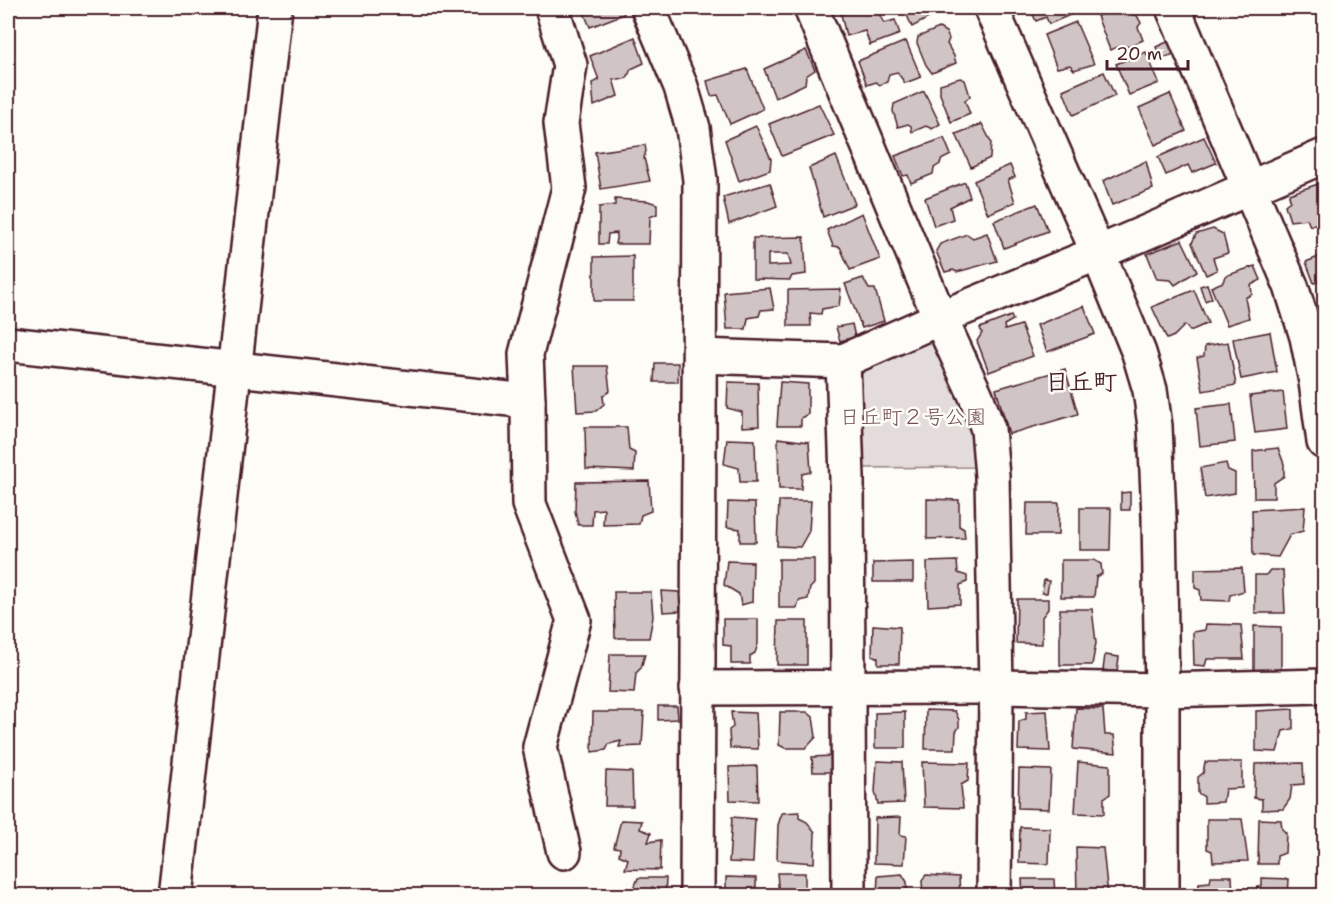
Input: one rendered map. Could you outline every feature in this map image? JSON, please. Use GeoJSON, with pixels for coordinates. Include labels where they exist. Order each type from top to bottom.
{"type":"FeatureCollection","features":[{"type":"Feature","properties":{"kind":"street"},"geometry":{"type":"LineString","coordinates":[[175,896],[275,8]]}},
{"type":"Feature","properties":{"kind":"street"},"geometry":{"type":"LineString","coordinates":[[552,8],[570,65],[561,123],[569,188],[526,354],[529,504],[574,620],[540,747],[564,852]]}},
{"type":"Feature","properties":{"kind":"street"},"geometry":{"type":"LineString","coordinates":[[648,8],[681,87],[693,128],[700,180],[697,896]]}},
{"type":"Feature","properties":{"kind":"street"},"geometry":{"type":"LineString","coordinates":[[811,8],[988,429],[992,476],[996,687],[994,896]]}},
{"type":"Feature","properties":{"kind":"street"},"geometry":{"type":"LineString","coordinates":[[992,8],[1140,353],[1150,390],[1155,426],[1159,518],[1162,896]]}},
{"type":"Feature","properties":{"kind":"street"},"geometry":{"type":"LineString","coordinates":[[1173,8],[1300,310],[1316,382],[1324,442]]}},
{"type":"Feature","properties":{"kind":"street"},"geometry":{"type":"LineString","coordinates":[[700,356],[843,361],[1324,156]]}},
{"type":"Feature","properties":{"kind":"street"},"geometry":{"type":"LineString","coordinates":[[8,344],[528,401]]}},
{"type":"Feature","properties":{"kind":"street"},"geometry":{"type":"LineString","coordinates":[[843,361],[847,478],[849,896]]}},
{"type":"Feature","properties":{"kind":"street"},"geometry":{"type":"LineString","coordinates":[[697,688],[996,687],[1162,690],[1324,686]]}},
{"type":"Feature","properties":{"kind":"green space","name":"日丘町２号公園"},"geometry":{"type":"Polygon","coordinates":[[[923,340],[941,348],[971,428],[979,467],[860,468],[860,377],[870,360],[923,340]]]}},
{"type":"Feature","properties":{"kind":"building"},"geometry":{"type":"Polygon","coordinates":[[[582,8],[623,8],[624,14],[590,27],[582,8]]]}},
{"type":"Feature","properties":{"kind":"building"},"geometry":{"type":"Polygon","coordinates":[[[853,8],[876,8],[884,23],[895,20],[900,34],[870,45],[865,31],[846,36],[841,14],[850,12],[853,8]]]}},
{"type":"Feature","properties":{"kind":"building"},"geometry":{"type":"Polygon","coordinates":[[[904,8],[934,8],[936,14],[912,27],[904,8]]]}},
{"type":"Feature","properties":{"kind":"building"},"geometry":{"type":"Polygon","coordinates":[[[1030,8],[1084,9],[1049,24],[1046,17],[1036,21],[1030,8]]]}},
{"type":"Feature","properties":{"kind":"building"},"geometry":{"type":"Polygon","coordinates":[[[1119,8],[1130,8],[1133,15],[1136,14],[1141,23],[1138,27],[1143,40],[1127,47],[1123,45],[1110,50],[1097,16],[1119,8]]]}},
{"type":"Feature","properties":{"kind":"building"},"geometry":{"type":"Polygon","coordinates":[[[1076,22],[1094,64],[1074,70],[1070,65],[1057,68],[1044,35],[1076,22]]]}},
{"type":"Feature","properties":{"kind":"building"},"geometry":{"type":"Polygon","coordinates":[[[939,28],[946,32],[949,39],[947,44],[956,63],[932,73],[917,43],[918,37],[939,28]]]}},
{"type":"Feature","properties":{"kind":"building"},"geometry":{"type":"Polygon","coordinates":[[[635,37],[644,63],[631,69],[627,78],[613,79],[618,96],[594,106],[592,83],[599,80],[590,56],[635,37]]]}},
{"type":"Feature","properties":{"kind":"building"},"geometry":{"type":"Polygon","coordinates":[[[1172,40],[1177,53],[1161,59],[1156,47],[1172,40]]]}},
{"type":"Feature","properties":{"kind":"building"},"geometry":{"type":"Polygon","coordinates":[[[906,41],[921,77],[905,83],[897,72],[889,74],[887,82],[880,85],[876,82],[867,85],[858,61],[906,41]]]}},
{"type":"Feature","properties":{"kind":"building"},"geometry":{"type":"Polygon","coordinates":[[[806,50],[815,70],[806,76],[805,84],[775,98],[764,69],[806,50]]]}},
{"type":"Feature","properties":{"kind":"building"},"geometry":{"type":"Polygon","coordinates":[[[1146,52],[1159,83],[1129,95],[1116,64],[1146,52]]]}},
{"type":"Feature","properties":{"kind":"building"},"geometry":{"type":"Polygon","coordinates":[[[747,69],[763,109],[730,124],[718,95],[711,96],[707,81],[747,69]]]}},
{"type":"Feature","properties":{"kind":"building"},"geometry":{"type":"Polygon","coordinates":[[[1104,72],[1115,96],[1073,115],[1063,90],[1104,72]]]}},
{"type":"Feature","properties":{"kind":"building"},"geometry":{"type":"Polygon","coordinates":[[[960,78],[965,80],[970,96],[965,101],[970,114],[951,122],[940,94],[940,84],[960,78]]]}},
{"type":"Feature","properties":{"kind":"building"},"geometry":{"type":"Polygon","coordinates":[[[924,91],[940,124],[932,129],[926,126],[912,132],[908,124],[898,127],[893,111],[894,104],[924,91]]]}},
{"type":"Feature","properties":{"kind":"building"},"geometry":{"type":"Polygon","coordinates":[[[1170,94],[1186,131],[1155,145],[1139,108],[1170,94]]]}},
{"type":"Feature","properties":{"kind":"building"},"geometry":{"type":"Polygon","coordinates":[[[819,104],[834,135],[782,156],[769,124],[819,104]]]}},
{"type":"Feature","properties":{"kind":"building"},"geometry":{"type":"Polygon","coordinates":[[[982,124],[991,142],[990,158],[971,167],[956,134],[982,124]]]}},
{"type":"Feature","properties":{"kind":"building"},"geometry":{"type":"Polygon","coordinates":[[[756,126],[771,159],[770,170],[739,181],[725,140],[756,126]]]}},
{"type":"Feature","properties":{"kind":"building"},"geometry":{"type":"Polygon","coordinates":[[[1204,137],[1216,163],[1192,173],[1188,165],[1166,175],[1158,157],[1204,137]]]}},
{"type":"Feature","properties":{"kind":"building"},"geometry":{"type":"Polygon","coordinates":[[[944,138],[951,155],[941,160],[940,164],[934,168],[933,174],[911,183],[908,175],[903,176],[895,156],[944,138]]]}},
{"type":"Feature","properties":{"kind":"building"},"geometry":{"type":"Polygon","coordinates":[[[645,145],[644,158],[650,181],[601,189],[595,152],[645,145]]]}},
{"type":"Feature","properties":{"kind":"building"},"geometry":{"type":"Polygon","coordinates":[[[836,156],[855,204],[823,217],[809,168],[836,156]]]}},
{"type":"Feature","properties":{"kind":"building"},"geometry":{"type":"Polygon","coordinates":[[[1146,161],[1153,189],[1112,205],[1103,181],[1146,161]]]}},
{"type":"Feature","properties":{"kind":"building"},"geometry":{"type":"Polygon","coordinates":[[[1010,165],[1015,177],[1008,180],[1015,202],[988,214],[974,181],[1010,165]]]}},
{"type":"Feature","properties":{"kind":"building"},"geometry":{"type":"Polygon","coordinates":[[[965,182],[970,197],[950,207],[953,219],[934,226],[925,198],[965,182]]]}},
{"type":"Feature","properties":{"kind":"building"},"geometry":{"type":"Polygon","coordinates":[[[770,183],[777,206],[729,224],[723,197],[770,183]]]}},
{"type":"Feature","properties":{"kind":"building"},"geometry":{"type":"Polygon","coordinates":[[[1318,184],[1323,192],[1320,198],[1324,220],[1310,226],[1307,219],[1290,221],[1285,205],[1290,201],[1289,194],[1318,184]]]}},
{"type":"Feature","properties":{"kind":"building"},"geometry":{"type":"Polygon","coordinates":[[[615,199],[648,201],[657,204],[657,214],[650,217],[649,244],[615,244],[617,233],[608,234],[607,244],[599,244],[599,207],[615,205],[615,199]]]}},
{"type":"Feature","properties":{"kind":"building"},"geometry":{"type":"Polygon","coordinates":[[[1037,204],[1048,231],[1004,248],[994,221],[1037,204]]]}},
{"type":"Feature","properties":{"kind":"building"},"geometry":{"type":"Polygon","coordinates":[[[862,213],[880,259],[850,270],[840,247],[833,246],[827,230],[862,213]]]}},
{"type":"Feature","properties":{"kind":"building"},"geometry":{"type":"Polygon","coordinates":[[[1213,229],[1223,234],[1228,253],[1213,258],[1217,270],[1206,275],[1192,243],[1196,234],[1213,229]]]}},
{"type":"Feature","properties":{"kind":"building"},"geometry":{"type":"Polygon","coordinates":[[[987,233],[997,261],[957,272],[953,270],[945,272],[936,251],[940,244],[967,234],[973,238],[987,233]]]}},
{"type":"Feature","properties":{"kind":"building"},"geometry":{"type":"Polygon","coordinates":[[[804,237],[806,274],[792,276],[790,280],[753,279],[753,238],[804,237]],[[768,254],[768,266],[791,265],[788,254],[768,254]]]}},
{"type":"Feature","properties":{"kind":"building"},"geometry":{"type":"Polygon","coordinates":[[[1182,240],[1197,271],[1175,285],[1171,280],[1157,279],[1147,254],[1182,240]]]}},
{"type":"Feature","properties":{"kind":"building"},"geometry":{"type":"Polygon","coordinates":[[[1324,246],[1324,280],[1314,283],[1306,262],[1321,256],[1321,247],[1324,246]]]}},
{"type":"Feature","properties":{"kind":"building"},"geometry":{"type":"Polygon","coordinates":[[[633,256],[633,301],[594,301],[594,257],[633,256]]]}},
{"type":"Feature","properties":{"kind":"building"},"geometry":{"type":"Polygon","coordinates":[[[1255,266],[1261,280],[1251,285],[1252,294],[1245,298],[1249,318],[1227,325],[1211,287],[1223,282],[1225,276],[1255,266]]]}},
{"type":"Feature","properties":{"kind":"building"},"geometry":{"type":"Polygon","coordinates":[[[863,278],[869,289],[875,289],[884,321],[862,328],[845,284],[863,278]]]}},
{"type":"Feature","properties":{"kind":"building"},"geometry":{"type":"Polygon","coordinates":[[[1207,284],[1212,298],[1205,301],[1200,286],[1207,284]]]}},
{"type":"Feature","properties":{"kind":"building"},"geometry":{"type":"Polygon","coordinates":[[[770,288],[774,309],[761,310],[759,316],[748,318],[746,329],[727,329],[724,292],[770,288]]]}},
{"type":"Feature","properties":{"kind":"building"},"geometry":{"type":"Polygon","coordinates":[[[841,289],[839,306],[822,309],[821,314],[810,313],[811,326],[788,326],[788,290],[841,289]]]}},
{"type":"Feature","properties":{"kind":"building"},"geometry":{"type":"Polygon","coordinates":[[[1194,290],[1208,323],[1190,331],[1185,325],[1174,336],[1167,339],[1152,307],[1194,290]]]}},
{"type":"Feature","properties":{"kind":"building"},"geometry":{"type":"Polygon","coordinates":[[[1084,306],[1095,334],[1047,352],[1037,325],[1084,306]]]}},
{"type":"Feature","properties":{"kind":"building"},"geometry":{"type":"Polygon","coordinates":[[[1011,316],[1013,320],[1004,325],[1005,330],[1021,325],[1033,356],[989,372],[977,341],[982,333],[980,328],[1011,316]]]}},
{"type":"Feature","properties":{"kind":"building"},"geometry":{"type":"Polygon","coordinates":[[[852,324],[855,337],[840,341],[836,327],[852,324]]]}},
{"type":"Feature","properties":{"kind":"building"},"geometry":{"type":"Polygon","coordinates":[[[1270,332],[1277,372],[1241,379],[1233,339],[1270,332]]]}},
{"type":"Feature","properties":{"kind":"building"},"geometry":{"type":"Polygon","coordinates":[[[1228,342],[1236,385],[1203,391],[1197,358],[1204,356],[1205,346],[1228,342]]]}},
{"type":"Feature","properties":{"kind":"building"},"geometry":{"type":"Polygon","coordinates":[[[655,363],[678,363],[678,382],[654,382],[655,363]]]}},
{"type":"Feature","properties":{"kind":"building"},"geometry":{"type":"Polygon","coordinates":[[[574,366],[607,366],[610,391],[603,396],[604,404],[596,411],[577,412],[574,366]]]}},
{"type":"Feature","properties":{"kind":"building"},"geometry":{"type":"Polygon","coordinates":[[[1065,369],[1078,414],[1009,434],[996,389],[1065,369]]]}},
{"type":"Feature","properties":{"kind":"building"},"geometry":{"type":"Polygon","coordinates":[[[728,382],[758,383],[759,426],[742,427],[742,412],[727,408],[728,382]]]}},
{"type":"Feature","properties":{"kind":"building"},"geometry":{"type":"Polygon","coordinates":[[[780,382],[808,384],[808,414],[801,418],[801,426],[777,426],[780,382]]]}},
{"type":"Feature","properties":{"kind":"building"},"geometry":{"type":"Polygon","coordinates":[[[1283,392],[1287,429],[1255,433],[1250,396],[1283,392]]]}},
{"type":"Feature","properties":{"kind":"building"},"geometry":{"type":"Polygon","coordinates":[[[1231,404],[1235,442],[1200,446],[1196,408],[1231,404]]]}},
{"type":"Feature","properties":{"kind":"building"},"geometry":{"type":"Polygon","coordinates":[[[585,427],[627,427],[629,450],[635,453],[634,471],[586,469],[585,427]]]}},
{"type":"Feature","properties":{"kind":"building"},"geometry":{"type":"Polygon","coordinates":[[[778,438],[809,442],[811,472],[802,474],[801,489],[779,489],[778,438]]]}},
{"type":"Feature","properties":{"kind":"building"},"geometry":{"type":"Polygon","coordinates":[[[727,439],[755,440],[756,482],[740,482],[739,468],[724,464],[727,439]]]}},
{"type":"Feature","properties":{"kind":"building"},"geometry":{"type":"Polygon","coordinates":[[[1278,448],[1284,464],[1284,476],[1274,483],[1274,498],[1254,498],[1253,451],[1278,448]]]}},
{"type":"Feature","properties":{"kind":"building"},"geometry":{"type":"Polygon","coordinates":[[[1226,463],[1228,470],[1235,473],[1235,493],[1205,498],[1200,468],[1226,463]]]}},
{"type":"Feature","properties":{"kind":"building"},"geometry":{"type":"Polygon","coordinates":[[[649,481],[651,511],[641,515],[639,524],[603,525],[604,509],[593,510],[592,525],[578,525],[575,511],[576,482],[649,481]]]}},
{"type":"Feature","properties":{"kind":"building"},"geometry":{"type":"Polygon","coordinates":[[[1130,492],[1130,510],[1121,510],[1121,493],[1130,492]]]}},
{"type":"Feature","properties":{"kind":"building"},"geometry":{"type":"Polygon","coordinates":[[[927,499],[959,500],[959,526],[964,529],[965,538],[927,539],[927,499]]]}},
{"type":"Feature","properties":{"kind":"building"},"geometry":{"type":"Polygon","coordinates":[[[779,501],[811,501],[809,531],[800,547],[777,546],[779,501]]]}},
{"type":"Feature","properties":{"kind":"building"},"geometry":{"type":"Polygon","coordinates":[[[728,502],[755,503],[756,542],[740,542],[740,529],[727,527],[728,502]]]}},
{"type":"Feature","properties":{"kind":"building"},"geometry":{"type":"Polygon","coordinates":[[[1027,503],[1059,503],[1058,535],[1026,535],[1027,503]]]}},
{"type":"Feature","properties":{"kind":"building"},"geometry":{"type":"Polygon","coordinates":[[[1305,507],[1303,531],[1290,535],[1278,557],[1253,555],[1252,510],[1305,507]]]}},
{"type":"Feature","properties":{"kind":"building"},"geometry":{"type":"Polygon","coordinates":[[[1080,508],[1111,508],[1110,550],[1080,550],[1080,508]]]}},
{"type":"Feature","properties":{"kind":"building"},"geometry":{"type":"Polygon","coordinates":[[[779,559],[814,559],[814,584],[810,588],[808,599],[799,601],[797,608],[779,608],[779,559]]]}},
{"type":"Feature","properties":{"kind":"building"},"geometry":{"type":"Polygon","coordinates":[[[1061,560],[1094,560],[1101,564],[1102,574],[1096,577],[1094,597],[1061,597],[1061,560]]]}},
{"type":"Feature","properties":{"kind":"building"},"geometry":{"type":"Polygon","coordinates":[[[727,561],[753,562],[752,602],[741,605],[739,594],[724,585],[727,561]]]}},
{"type":"Feature","properties":{"kind":"building"},"geometry":{"type":"Polygon","coordinates":[[[957,561],[958,573],[967,576],[967,582],[960,585],[960,604],[928,606],[927,562],[957,561]]]}},
{"type":"Feature","properties":{"kind":"building"},"geometry":{"type":"Polygon","coordinates":[[[913,562],[913,582],[873,582],[873,563],[913,562]]]}},
{"type":"Feature","properties":{"kind":"building"},"geometry":{"type":"Polygon","coordinates":[[[1242,568],[1244,591],[1230,595],[1229,601],[1201,600],[1200,590],[1195,588],[1195,569],[1242,568]]]}},
{"type":"Feature","properties":{"kind":"building"},"geometry":{"type":"Polygon","coordinates":[[[1270,570],[1283,570],[1285,613],[1255,613],[1255,575],[1266,575],[1270,570]]]}},
{"type":"Feature","properties":{"kind":"building"},"geometry":{"type":"Polygon","coordinates":[[[1044,580],[1049,581],[1047,593],[1042,593],[1044,580]]]}},
{"type":"Feature","properties":{"kind":"building"},"geometry":{"type":"Polygon","coordinates":[[[661,591],[679,592],[680,611],[663,612],[661,591]]]}},
{"type":"Feature","properties":{"kind":"building"},"geometry":{"type":"Polygon","coordinates":[[[614,592],[651,592],[653,617],[649,638],[615,638],[614,592]]]}},
{"type":"Feature","properties":{"kind":"building"},"geometry":{"type":"Polygon","coordinates":[[[1017,599],[1048,599],[1048,609],[1042,617],[1042,644],[1016,643],[1017,599]]]}},
{"type":"Feature","properties":{"kind":"building"},"geometry":{"type":"Polygon","coordinates":[[[1060,609],[1092,609],[1096,643],[1092,665],[1060,665],[1060,609]]]}},
{"type":"Feature","properties":{"kind":"building"},"geometry":{"type":"Polygon","coordinates":[[[723,619],[758,619],[758,644],[755,653],[750,656],[750,664],[731,664],[731,646],[723,645],[723,619]]]}},
{"type":"Feature","properties":{"kind":"building"},"geometry":{"type":"Polygon","coordinates":[[[778,621],[807,621],[807,665],[777,665],[778,621]]]}},
{"type":"Feature","properties":{"kind":"building"},"geometry":{"type":"Polygon","coordinates":[[[1206,624],[1241,625],[1244,659],[1207,659],[1205,666],[1194,665],[1193,632],[1205,630],[1206,624]]]}},
{"type":"Feature","properties":{"kind":"building"},"geometry":{"type":"Polygon","coordinates":[[[873,625],[900,627],[899,664],[878,664],[878,658],[872,655],[873,625]]]}},
{"type":"Feature","properties":{"kind":"building"},"geometry":{"type":"Polygon","coordinates":[[[1254,626],[1281,627],[1281,673],[1254,672],[1254,626]]]}},
{"type":"Feature","properties":{"kind":"building"},"geometry":{"type":"Polygon","coordinates":[[[610,654],[645,654],[641,668],[636,673],[634,693],[608,692],[610,654]]]}},
{"type":"Feature","properties":{"kind":"building"},"geometry":{"type":"Polygon","coordinates":[[[1105,655],[1119,657],[1117,672],[1103,670],[1105,655]]]}},
{"type":"Feature","properties":{"kind":"building"},"geometry":{"type":"Polygon","coordinates":[[[658,706],[677,706],[678,719],[658,720],[658,706]]]}},
{"type":"Feature","properties":{"kind":"building"},"geometry":{"type":"Polygon","coordinates":[[[1076,708],[1103,709],[1105,735],[1114,735],[1116,753],[1073,749],[1076,708]]]}},
{"type":"Feature","properties":{"kind":"building"},"geometry":{"type":"Polygon","coordinates":[[[1293,709],[1293,729],[1283,731],[1277,752],[1256,751],[1256,711],[1293,709]]]}},
{"type":"Feature","properties":{"kind":"building"},"geometry":{"type":"Polygon","coordinates":[[[926,710],[955,711],[959,727],[956,732],[955,749],[925,749],[926,710]]]}},
{"type":"Feature","properties":{"kind":"building"},"geometry":{"type":"Polygon","coordinates":[[[1047,711],[1050,751],[1018,750],[1019,721],[1026,719],[1026,712],[1047,711]]]}},
{"type":"Feature","properties":{"kind":"building"},"geometry":{"type":"Polygon","coordinates":[[[593,712],[644,712],[642,746],[619,747],[621,741],[609,744],[606,750],[592,752],[593,712]]]}},
{"type":"Feature","properties":{"kind":"building"},"geometry":{"type":"Polygon","coordinates":[[[731,712],[756,713],[758,749],[730,748],[729,730],[733,727],[731,712]]]}},
{"type":"Feature","properties":{"kind":"building"},"geometry":{"type":"Polygon","coordinates":[[[780,712],[807,712],[813,717],[816,737],[806,748],[785,748],[779,745],[780,712]]]}},
{"type":"Feature","properties":{"kind":"building"},"geometry":{"type":"Polygon","coordinates":[[[905,712],[905,748],[875,748],[875,713],[905,712]]]}},
{"type":"Feature","properties":{"kind":"building"},"geometry":{"type":"Polygon","coordinates":[[[832,756],[832,772],[813,772],[812,757],[832,756]]]}},
{"type":"Feature","properties":{"kind":"building"},"geometry":{"type":"Polygon","coordinates":[[[877,761],[902,762],[904,803],[878,804],[875,792],[877,761]]]}},
{"type":"Feature","properties":{"kind":"building"},"geometry":{"type":"Polygon","coordinates":[[[922,762],[969,763],[968,781],[961,785],[963,808],[924,807],[922,762]]]}},
{"type":"Feature","properties":{"kind":"building"},"geometry":{"type":"Polygon","coordinates":[[[1078,762],[1110,765],[1110,794],[1104,798],[1104,814],[1075,813],[1078,762]]]}},
{"type":"Feature","properties":{"kind":"building"},"geometry":{"type":"Polygon","coordinates":[[[1205,762],[1242,762],[1242,788],[1225,789],[1223,802],[1204,803],[1204,797],[1198,793],[1198,777],[1203,773],[1205,762]]]}},
{"type":"Feature","properties":{"kind":"building"},"geometry":{"type":"Polygon","coordinates":[[[1303,763],[1304,784],[1292,785],[1290,799],[1283,809],[1262,810],[1262,799],[1254,798],[1255,764],[1303,763]]]}},
{"type":"Feature","properties":{"kind":"building"},"geometry":{"type":"Polygon","coordinates":[[[757,766],[758,801],[730,800],[729,767],[757,766]]]}},
{"type":"Feature","properties":{"kind":"building"},"geometry":{"type":"Polygon","coordinates":[[[1019,769],[1051,770],[1049,809],[1018,808],[1019,769]]]}},
{"type":"Feature","properties":{"kind":"building"},"geometry":{"type":"Polygon","coordinates":[[[606,771],[632,772],[633,806],[605,806],[606,771]]]}},
{"type":"Feature","properties":{"kind":"building"},"geometry":{"type":"Polygon","coordinates":[[[799,812],[799,818],[807,822],[815,832],[814,863],[777,860],[778,825],[782,813],[799,812]]]}},
{"type":"Feature","properties":{"kind":"building"},"geometry":{"type":"Polygon","coordinates":[[[732,817],[755,819],[753,863],[729,862],[732,817]]]}},
{"type":"Feature","properties":{"kind":"building"},"geometry":{"type":"Polygon","coordinates":[[[901,817],[900,835],[906,836],[904,864],[874,863],[875,818],[901,817]]]}},
{"type":"Feature","properties":{"kind":"building"},"geometry":{"type":"Polygon","coordinates":[[[1207,819],[1242,819],[1248,861],[1213,862],[1212,851],[1207,849],[1207,819]]]}},
{"type":"Feature","properties":{"kind":"building"},"geometry":{"type":"Polygon","coordinates":[[[1259,819],[1281,820],[1282,829],[1286,833],[1285,853],[1277,856],[1277,864],[1258,864],[1259,819]]]}},
{"type":"Feature","properties":{"kind":"building"},"geometry":{"type":"Polygon","coordinates":[[[621,820],[642,821],[640,829],[651,833],[648,842],[661,840],[660,870],[625,869],[628,859],[619,855],[620,848],[614,847],[621,820]]]}},
{"type":"Feature","properties":{"kind":"building"},"geometry":{"type":"Polygon","coordinates":[[[1020,827],[1050,828],[1049,864],[1019,863],[1020,827]]]}},
{"type":"Feature","properties":{"kind":"building"},"geometry":{"type":"Polygon","coordinates":[[[1076,847],[1103,848],[1108,896],[1077,896],[1076,847]]]}},
{"type":"Feature","properties":{"kind":"building"},"geometry":{"type":"Polygon","coordinates":[[[777,873],[805,873],[805,896],[779,896],[777,873]]]}},
{"type":"Feature","properties":{"kind":"building"},"geometry":{"type":"Polygon","coordinates":[[[902,874],[907,882],[905,896],[877,896],[878,876],[902,874]]]}},
{"type":"Feature","properties":{"kind":"building"},"geometry":{"type":"Polygon","coordinates":[[[926,875],[959,877],[960,896],[923,896],[922,880],[926,875]]]}},
{"type":"Feature","properties":{"kind":"building"},"geometry":{"type":"Polygon","coordinates":[[[1211,876],[1232,876],[1233,896],[1198,896],[1199,883],[1210,882],[1211,876]]]}},
{"type":"Feature","properties":{"kind":"building"},"geometry":{"type":"Polygon","coordinates":[[[726,877],[756,878],[756,896],[726,896],[726,877]]]}},
{"type":"Feature","properties":{"kind":"building"},"geometry":{"type":"Polygon","coordinates":[[[638,878],[666,878],[665,896],[631,896],[638,878]]]}},
{"type":"Feature","properties":{"kind":"building"},"geometry":{"type":"Polygon","coordinates":[[[1262,878],[1289,879],[1288,896],[1257,896],[1257,887],[1262,886],[1262,878]]]}},
{"type":"Feature","properties":{"kind":"building"},"geometry":{"type":"Polygon","coordinates":[[[1022,879],[1054,879],[1055,896],[1023,896],[1022,879]]]}},
{"type":"Feature","properties":{"kind":"district","name":"日丘町"},"geometry":{"type":"Point","coordinates":[1081,382]}}]}
